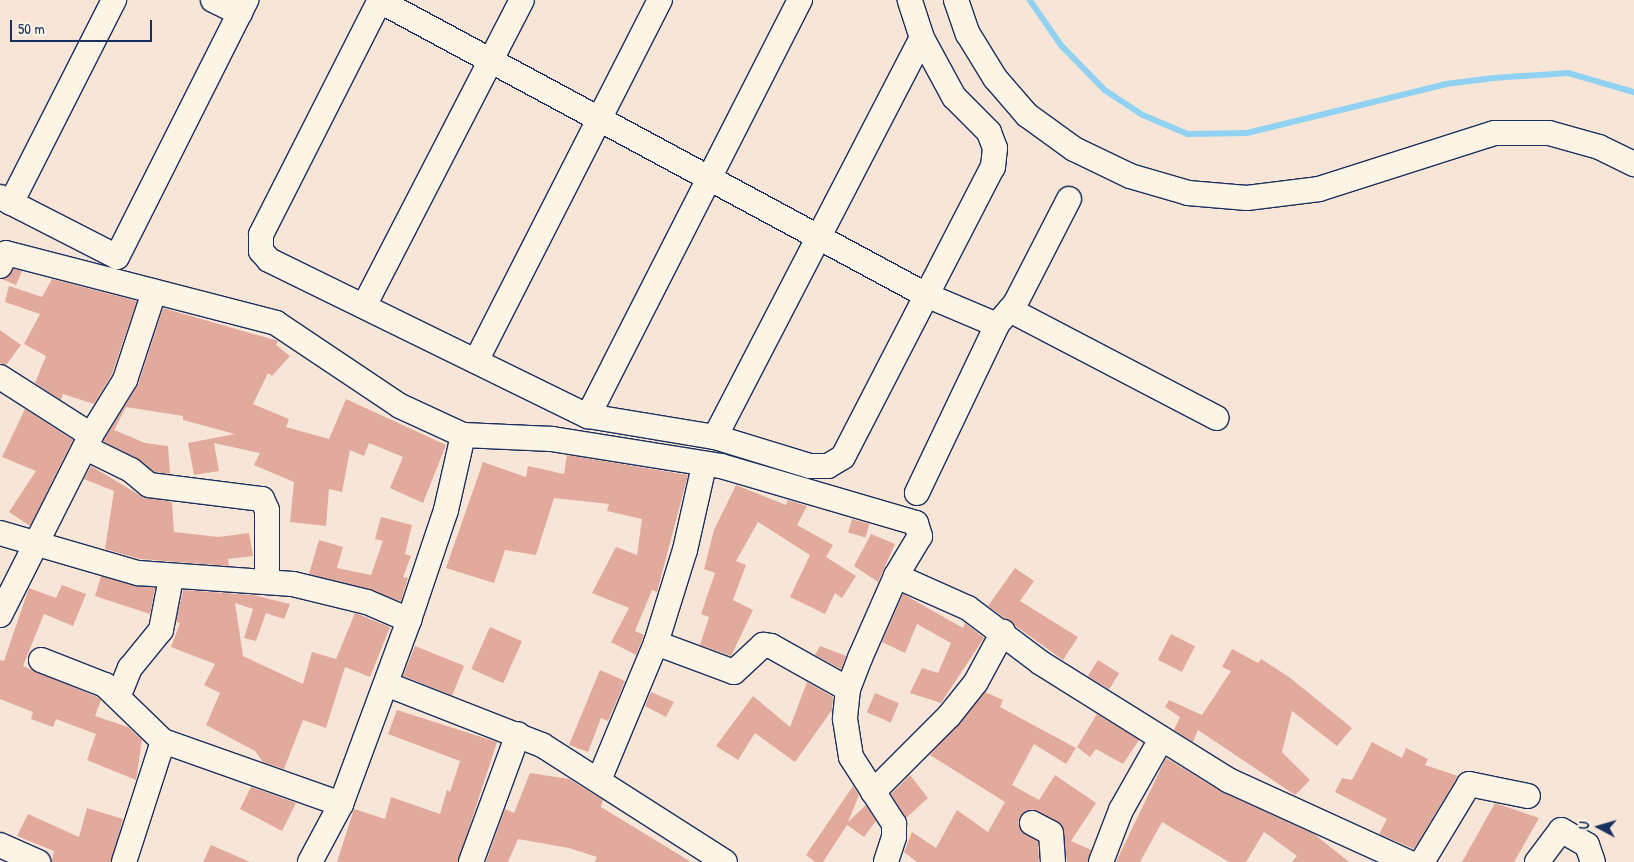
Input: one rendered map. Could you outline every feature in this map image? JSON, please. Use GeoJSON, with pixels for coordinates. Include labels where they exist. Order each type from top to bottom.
{"type":"FeatureCollection","features":[{"type":"Feature","properties":{"kind":"street"},"geometry":{"type":"LineString","coordinates":[[114,0],[5,200],[117,257],[243,7],[213,0]]}},
{"type":"Feature","properties":{"kind":"street"},"geometry":{"type":"LineString","coordinates":[[910,0],[922,38],[954,97],[989,132],[994,148],[993,166],[926,295],[843,457],[828,466],[810,466],[715,436],[588,416],[269,260],[261,250],[260,235],[380,0],[926,295],[1004,317],[1217,418]]}},
{"type":"Feature","properties":{"kind":"street"},"geometry":{"type":"LineString","coordinates":[[364,306],[522,0]]}},
{"type":"Feature","properties":{"kind":"street"},"geometry":{"type":"LineString","coordinates":[[476,362],[660,0]]}},
{"type":"Feature","properties":{"kind":"street"},"geometry":{"type":"LineString","coordinates":[[588,416],[800,0]]}},
{"type":"Feature","properties":{"kind":"street"},"geometry":{"type":"LineString","coordinates":[[956,0],[968,34],[995,78],[1027,116],[1090,156],[1130,176],[1188,193],[1247,198],[1319,189],[1494,133],[1549,132],[1600,147],[1634,164]]}},
{"type":"Feature","properties":{"kind":"street"},"geometry":{"type":"LineString","coordinates":[[715,436],[922,38]]}},
{"type":"Feature","properties":{"kind":"street"},"geometry":{"type":"LineString","coordinates":[[917,493],[1004,317],[1069,199]]}},
{"type":"Feature","properties":{"kind":"street"},"geometry":{"type":"LineString","coordinates":[[0,266],[6,253],[276,323],[400,406],[463,434],[552,439],[740,471],[916,524],[920,536],[896,576],[848,689],[846,736],[851,757],[894,824],[894,837],[886,862]]}},
{"type":"Feature","properties":{"kind":"street"},"geometry":{"type":"LineString","coordinates":[[0,615],[88,441],[125,380],[154,292]]}},
{"type":"Feature","properties":{"kind":"street"},"geometry":{"type":"LineString","coordinates":[[0,377],[131,470],[149,485],[262,499],[267,510],[267,580]]}},
{"type":"Feature","properties":{"kind":"street"},"geometry":{"type":"LineString","coordinates":[[310,862],[341,804],[409,620],[446,510],[463,434]]}},
{"type":"Feature","properties":{"kind":"street"},"geometry":{"type":"LineString","coordinates":[[598,780],[656,643],[685,550],[704,466]]}},
{"type":"Feature","properties":{"kind":"street"},"geometry":{"type":"LineString","coordinates":[[0,533],[37,545],[171,578],[267,580],[348,597],[409,620]]}},
{"type":"Feature","properties":{"kind":"street"},"geometry":{"type":"LineString","coordinates":[[896,576],[968,608],[1003,632],[1041,663],[1160,741],[1280,807],[1396,860]]}},
{"type":"Feature","properties":{"kind":"street"},"geometry":{"type":"LineString","coordinates":[[119,695],[130,668],[161,630],[171,578]]}},
{"type":"Feature","properties":{"kind":"street"},"geometry":{"type":"LineString","coordinates":[[873,792],[948,716],[976,682],[1003,632]]}},
{"type":"Feature","properties":{"kind":"street"},"geometry":{"type":"LineString","coordinates":[[656,643],[734,672],[763,645],[771,646],[848,689]]}},
{"type":"Feature","properties":{"kind":"street"},"geometry":{"type":"LineString","coordinates":[[41,660],[87,674],[119,695],[164,741],[341,804]]}},
{"type":"Feature","properties":{"kind":"street"},"geometry":{"type":"LineString","coordinates":[[386,684],[518,734],[598,780],[725,862]]}},
{"type":"Feature","properties":{"kind":"street"},"geometry":{"type":"LineString","coordinates":[[471,862],[518,734]]}},
{"type":"Feature","properties":{"kind":"street"},"geometry":{"type":"LineString","coordinates":[[124,862],[164,741]]}},
{"type":"Feature","properties":{"kind":"street"},"geometry":{"type":"LineString","coordinates":[[1101,862],[1121,810],[1160,741]]}},
{"type":"Feature","properties":{"kind":"street"},"geometry":{"type":"LineString","coordinates":[[1422,862],[1469,784],[1528,796]]}},
{"type":"Feature","properties":{"kind":"street"},"geometry":{"type":"LineString","coordinates":[[1032,823],[1051,833],[1053,862]]}},
{"type":"Feature","properties":{"kind":"street"},"geometry":{"type":"LineString","coordinates":[[1537,862],[1561,830],[1586,856]]}},
{"type":"Feature","properties":{"kind":"street"},"geometry":{"type":"LineString","coordinates":[[0,845],[38,862]]}},
{"type":"Feature","properties":{"kind":"building"},"geometry":{"type":"Polygon","coordinates":[[[14,269],[22,271],[16,285],[2,279],[14,269]]]}},
{"type":"Feature","properties":{"kind":"building"},"geometry":{"type":"Polygon","coordinates":[[[52,279],[137,301],[112,374],[94,404],[63,394],[61,400],[35,383],[46,356],[24,344],[40,314],[5,302],[9,286],[42,297],[52,279]]]}},
{"type":"Feature","properties":{"kind":"building"},"geometry":{"type":"Polygon","coordinates":[[[163,308],[278,341],[276,345],[290,356],[272,376],[268,373],[253,404],[289,419],[286,427],[329,439],[346,399],[446,445],[423,503],[390,488],[403,457],[369,443],[364,456],[350,450],[342,492],[329,489],[326,526],[290,522],[294,482],[254,465],[260,453],[214,443],[219,471],[194,475],[188,443],[235,434],[183,420],[183,416],[126,407],[114,430],[145,443],[168,446],[170,474],[155,472],[103,441],[138,385],[163,308]]]}},
{"type":"Feature","properties":{"kind":"building"},"geometry":{"type":"Polygon","coordinates":[[[0,330],[21,345],[6,365],[0,363],[0,330]]]}},
{"type":"Feature","properties":{"kind":"building"},"geometry":{"type":"Polygon","coordinates":[[[25,409],[73,440],[30,526],[9,512],[36,471],[2,457],[25,409]]]}},
{"type":"Feature","properties":{"kind":"building"},"geometry":{"type":"Polygon","coordinates":[[[567,455],[688,475],[657,592],[652,590],[635,631],[644,635],[636,655],[611,642],[629,608],[592,593],[616,547],[637,555],[642,519],[607,511],[609,504],[554,498],[536,555],[505,550],[494,583],[446,568],[483,462],[526,477],[528,466],[564,474],[567,455]]]}},
{"type":"Feature","properties":{"kind":"building"},"geometry":{"type":"Polygon","coordinates":[[[91,466],[141,496],[172,502],[174,532],[218,537],[249,533],[253,556],[228,559],[229,566],[140,559],[105,549],[114,491],[84,479],[91,466]]]}},
{"type":"Feature","properties":{"kind":"building"},"geometry":{"type":"Polygon","coordinates":[[[736,485],[786,505],[788,500],[807,506],[797,525],[833,545],[826,557],[856,576],[842,598],[835,593],[825,614],[790,597],[810,555],[758,522],[736,561],[746,565],[733,600],[753,610],[731,656],[700,645],[709,617],[701,614],[715,573],[704,569],[714,530],[736,485]]]}},
{"type":"Feature","properties":{"kind":"building"},"geometry":{"type":"Polygon","coordinates":[[[381,517],[412,525],[405,554],[411,556],[403,577],[408,578],[401,601],[309,574],[319,540],[343,547],[337,568],[371,575],[383,541],[375,539],[381,517]]]}},
{"type":"Feature","properties":{"kind":"building"},"geometry":{"type":"Polygon","coordinates":[[[852,519],[869,524],[865,537],[848,532],[852,519]]]}},
{"type":"Feature","properties":{"kind":"building"},"geometry":{"type":"Polygon","coordinates":[[[871,534],[895,544],[878,582],[854,566],[871,534]]]}},
{"type":"Feature","properties":{"kind":"building"},"geometry":{"type":"Polygon","coordinates":[[[1015,568],[1034,581],[1020,601],[1078,637],[1063,660],[988,606],[1015,568]]]}},
{"type":"Feature","properties":{"kind":"building"},"geometry":{"type":"Polygon","coordinates":[[[101,576],[155,588],[150,614],[95,596],[101,576]]]}},
{"type":"Feature","properties":{"kind":"building"},"geometry":{"type":"Polygon","coordinates":[[[62,585],[86,594],[73,626],[44,614],[23,666],[97,697],[101,700],[95,716],[128,727],[142,740],[136,780],[87,760],[96,734],[56,719],[53,727],[31,719],[33,712],[0,699],[0,660],[4,661],[29,588],[56,598],[62,585]]]}},
{"type":"Feature","properties":{"kind":"building"},"geometry":{"type":"Polygon","coordinates":[[[183,590],[253,595],[290,604],[284,619],[266,613],[256,641],[244,638],[253,609],[235,603],[243,656],[303,684],[312,652],[336,659],[355,613],[390,627],[370,677],[345,667],[326,728],[303,720],[284,769],[263,762],[255,751],[206,725],[220,693],[204,685],[215,664],[171,647],[180,623],[176,622],[183,590]]]}},
{"type":"Feature","properties":{"kind":"building"},"geometry":{"type":"Polygon","coordinates":[[[903,594],[963,628],[965,623],[984,638],[941,703],[910,693],[922,668],[938,673],[951,643],[917,624],[905,653],[882,642],[903,594]]]}},
{"type":"Feature","properties":{"kind":"building"},"geometry":{"type":"Polygon","coordinates":[[[490,627],[522,641],[503,683],[471,669],[490,627]]]}},
{"type":"Feature","properties":{"kind":"building"},"geometry":{"type":"Polygon","coordinates":[[[1171,634],[1195,646],[1182,672],[1158,660],[1171,634]]]}},
{"type":"Feature","properties":{"kind":"building"},"geometry":{"type":"Polygon","coordinates":[[[415,646],[464,666],[452,696],[403,676],[415,646]]]}},
{"type":"Feature","properties":{"kind":"building"},"geometry":{"type":"Polygon","coordinates":[[[820,646],[846,656],[841,669],[815,655],[820,646]]]}},
{"type":"Feature","properties":{"kind":"building"},"geometry":{"type":"Polygon","coordinates":[[[1232,649],[1258,663],[1261,659],[1289,677],[1352,728],[1337,746],[1292,711],[1282,752],[1310,780],[1295,795],[1198,730],[1193,742],[1174,730],[1180,717],[1165,707],[1169,700],[1202,715],[1231,671],[1222,667],[1232,649]]]}},
{"type":"Feature","properties":{"kind":"building"},"geometry":{"type":"Polygon","coordinates":[[[1098,660],[1119,673],[1109,689],[1088,676],[1098,660]]]}},
{"type":"Feature","properties":{"kind":"building"},"geometry":{"type":"Polygon","coordinates":[[[600,670],[625,681],[608,721],[601,718],[588,752],[569,745],[600,670]]]}},
{"type":"Feature","properties":{"kind":"building"},"geometry":{"type":"Polygon","coordinates":[[[807,682],[833,697],[832,710],[795,762],[755,733],[738,760],[716,746],[753,696],[790,727],[807,682]]]}},
{"type":"Feature","properties":{"kind":"building"},"geometry":{"type":"Polygon","coordinates":[[[651,692],[674,702],[666,717],[645,706],[651,692]]]}},
{"type":"Feature","properties":{"kind":"building"},"geometry":{"type":"Polygon","coordinates":[[[985,692],[1003,700],[1000,707],[1076,748],[1066,764],[1034,744],[1012,785],[1039,800],[1055,775],[1096,803],[1071,841],[1091,850],[1088,862],[1067,862],[1062,825],[1032,809],[1020,816],[1018,824],[1038,842],[1039,862],[917,862],[904,852],[912,832],[936,848],[957,810],[988,832],[1005,802],[930,755],[985,692]]]}},
{"type":"Feature","properties":{"kind":"building"},"geometry":{"type":"Polygon","coordinates":[[[875,693],[899,703],[891,722],[867,712],[875,693]]]}},
{"type":"Feature","properties":{"kind":"building"},"geometry":{"type":"Polygon","coordinates":[[[397,710],[497,742],[458,862],[337,862],[354,809],[385,819],[391,797],[440,814],[447,790],[450,792],[460,761],[388,734],[397,710]]]}},
{"type":"Feature","properties":{"kind":"building"},"geometry":{"type":"Polygon","coordinates":[[[1097,714],[1139,740],[1123,764],[1096,749],[1090,757],[1077,747],[1097,714]]]}},
{"type":"Feature","properties":{"kind":"building"},"geometry":{"type":"Polygon","coordinates":[[[1372,742],[1402,758],[1406,748],[1428,759],[1425,765],[1458,776],[1414,849],[1379,834],[1387,819],[1335,792],[1342,778],[1352,780],[1372,742]]]}},
{"type":"Feature","properties":{"kind":"building"},"geometry":{"type":"Polygon","coordinates":[[[1166,758],[1222,792],[1314,834],[1349,862],[1292,862],[1297,856],[1264,832],[1246,862],[1229,862],[1162,822],[1140,862],[1116,862],[1166,758]]]}},
{"type":"Feature","properties":{"kind":"building"},"geometry":{"type":"Polygon","coordinates":[[[530,773],[569,779],[603,800],[601,807],[691,862],[595,862],[597,857],[569,848],[518,839],[508,862],[486,862],[505,809],[514,813],[530,773]]]}},
{"type":"Feature","properties":{"kind":"building"},"geometry":{"type":"Polygon","coordinates":[[[910,775],[928,798],[906,818],[891,794],[910,775]]]}},
{"type":"Feature","properties":{"kind":"building"},"geometry":{"type":"Polygon","coordinates":[[[853,786],[859,795],[848,822],[866,805],[876,821],[864,837],[847,825],[823,862],[815,862],[806,855],[853,786]]]}},
{"type":"Feature","properties":{"kind":"building"},"geometry":{"type":"Polygon","coordinates":[[[251,787],[296,803],[282,831],[240,809],[251,787]]]}},
{"type":"Feature","properties":{"kind":"building"},"geometry":{"type":"Polygon","coordinates":[[[1495,803],[1539,818],[1514,862],[1462,862],[1495,803]]]}},
{"type":"Feature","properties":{"kind":"building"},"geometry":{"type":"Polygon","coordinates":[[[87,808],[123,819],[111,862],[52,862],[54,851],[17,836],[28,814],[79,837],[87,808]]]}},
{"type":"Feature","properties":{"kind":"building"},"geometry":{"type":"Polygon","coordinates":[[[211,845],[250,862],[203,862],[211,845]]]}},
{"type":"Feature","properties":{"kind":"waterway"},"geometry":{"type":"LineString","coordinates":[[1030,0],[1062,46],[1105,90],[1143,115],[1188,134],[1247,133],[1446,84],[1494,78],[1568,73],[1634,92]]}}]}
